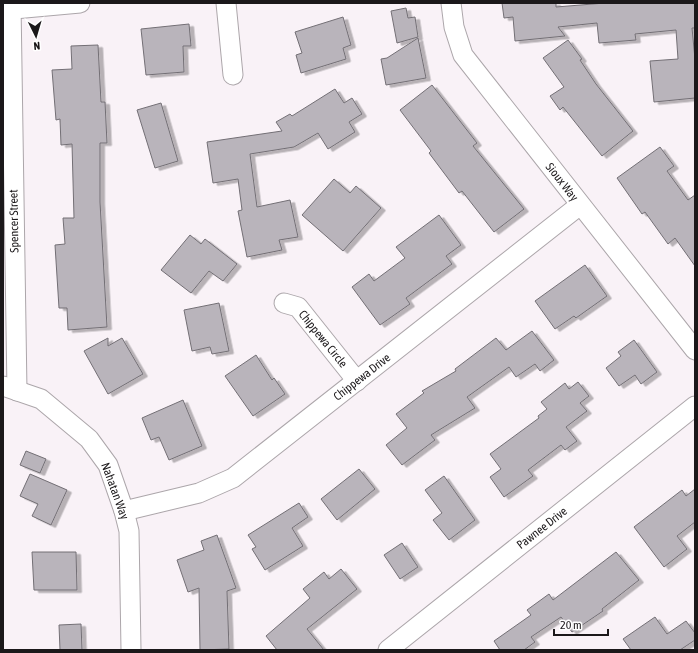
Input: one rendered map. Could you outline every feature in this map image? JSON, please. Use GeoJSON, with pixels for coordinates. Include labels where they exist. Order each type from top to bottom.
{"type":"FeatureCollection","features":[{"type":"Feature","properties":{"kind":"street"},"geometry":{"type":"LineString","coordinates":[[8,7],[80,3]]}},
{"type":"Feature","properties":{"kind":"street"},"geometry":{"type":"LineString","coordinates":[[226,3],[233,75]]}},
{"type":"Feature","properties":{"kind":"street","name":"Sioux Way"},"geometry":{"type":"LineString","coordinates":[[451,3],[454,27],[463,55],[695,350]]}},
{"type":"Feature","properties":{"kind":"street","name":"Spencer Street"},"geometry":{"type":"LineString","coordinates":[[8,7],[10,388]]}},
{"type":"Feature","properties":{"kind":"street","name":"Chippewa Drive"},"geometry":{"type":"LineString","coordinates":[[124,511],[199,493],[233,478],[580,205]]}},
{"type":"Feature","properties":{"kind":"street","name":"Chippewa Circle"},"geometry":{"type":"LineString","coordinates":[[284,303],[298,307],[357,381]]}},
{"type":"Feature","properties":{"kind":"street","name":"Nahatan Way"},"geometry":{"type":"LineString","coordinates":[[10,388],[41,399],[89,439],[108,465],[124,511],[128,531],[131,650]]}},
{"type":"Feature","properties":{"kind":"street","name":"Pawnee Drive"},"geometry":{"type":"LineString","coordinates":[[388,650],[695,406]]}},
{"type":"Feature","properties":{"kind":"building"},"geometry":{"type":"Polygon","coordinates":[[[502,3],[556,3],[556,7],[605,3],[695,3],[695,28],[692,28],[695,59],[695,98],[654,102],[650,61],[678,59],[676,30],[635,34],[636,40],[599,43],[597,23],[558,27],[565,36],[515,41],[513,17],[504,18],[502,3]]]}},
{"type":"Feature","properties":{"kind":"building"},"geometry":{"type":"Polygon","coordinates":[[[406,8],[408,18],[415,17],[418,37],[397,43],[391,11],[406,8]]]}},
{"type":"Feature","properties":{"kind":"building"},"geometry":{"type":"Polygon","coordinates":[[[343,17],[351,45],[343,48],[346,59],[301,73],[296,55],[302,53],[295,32],[343,17]]]}},
{"type":"Feature","properties":{"kind":"building"},"geometry":{"type":"Polygon","coordinates":[[[189,24],[191,46],[183,46],[184,72],[146,75],[141,29],[189,24]]]}},
{"type":"Feature","properties":{"kind":"building"},"geometry":{"type":"Polygon","coordinates":[[[418,38],[426,78],[386,85],[381,59],[387,58],[418,38]]]}},
{"type":"Feature","properties":{"kind":"building"},"geometry":{"type":"Polygon","coordinates":[[[568,40],[582,59],[580,60],[596,84],[633,131],[602,156],[563,107],[560,110],[550,96],[564,87],[543,58],[568,40]]]}},
{"type":"Feature","properties":{"kind":"building"},"geometry":{"type":"Polygon","coordinates":[[[98,45],[101,102],[105,102],[107,143],[100,143],[100,202],[107,327],[68,330],[67,308],[59,308],[55,245],[65,244],[63,218],[74,218],[72,144],[61,145],[60,119],[56,120],[52,70],[72,69],[71,46],[98,45]]]}},
{"type":"Feature","properties":{"kind":"building"},"geometry":{"type":"Polygon","coordinates":[[[432,85],[477,143],[473,146],[524,209],[494,232],[462,191],[459,193],[429,153],[431,151],[400,110],[432,85]]]}},
{"type":"Feature","properties":{"kind":"building"},"geometry":{"type":"Polygon","coordinates":[[[335,89],[344,103],[352,98],[362,114],[349,122],[355,132],[328,149],[318,133],[294,147],[250,154],[257,207],[290,200],[298,237],[279,240],[282,250],[247,257],[238,211],[242,210],[238,179],[213,183],[207,142],[282,131],[276,122],[290,114],[292,116],[335,89]]]}},
{"type":"Feature","properties":{"kind":"building"},"geometry":{"type":"Polygon","coordinates":[[[161,103],[178,161],[155,168],[137,110],[161,103]]]}},
{"type":"Feature","properties":{"kind":"building"},"geometry":{"type":"Polygon","coordinates":[[[660,147],[674,166],[667,171],[688,200],[695,195],[695,266],[675,238],[668,244],[645,212],[642,214],[617,178],[660,147]]]}},
{"type":"Feature","properties":{"kind":"building"},"geometry":{"type":"Polygon","coordinates":[[[334,179],[350,193],[356,186],[381,208],[343,251],[302,215],[334,179]]]}},
{"type":"Feature","properties":{"kind":"building"},"geometry":{"type":"Polygon","coordinates":[[[439,215],[461,245],[446,256],[452,264],[406,298],[410,304],[380,325],[352,287],[369,274],[374,281],[405,258],[396,247],[439,215]]]}},
{"type":"Feature","properties":{"kind":"building"},"geometry":{"type":"Polygon","coordinates":[[[190,235],[201,244],[205,239],[237,264],[223,281],[209,271],[191,293],[161,270],[190,235]]]}},
{"type":"Feature","properties":{"kind":"building"},"geometry":{"type":"Polygon","coordinates":[[[585,265],[607,296],[576,318],[574,316],[555,329],[535,301],[585,265]]]}},
{"type":"Feature","properties":{"kind":"building"},"geometry":{"type":"Polygon","coordinates":[[[219,303],[229,351],[212,354],[210,347],[192,351],[184,310],[219,303]]]}},
{"type":"Feature","properties":{"kind":"building"},"geometry":{"type":"Polygon","coordinates":[[[532,331],[554,360],[540,371],[535,364],[516,377],[509,367],[467,397],[475,408],[431,435],[435,440],[402,465],[386,445],[407,428],[396,414],[424,393],[422,391],[456,371],[455,369],[496,338],[506,350],[532,331]]]}},
{"type":"Feature","properties":{"kind":"building"},"geometry":{"type":"Polygon","coordinates":[[[108,338],[108,346],[122,338],[143,374],[108,394],[84,351],[108,338]]]}},
{"type":"Feature","properties":{"kind":"building"},"geometry":{"type":"Polygon","coordinates":[[[634,340],[657,372],[641,384],[635,375],[619,386],[606,368],[621,356],[618,352],[634,340]]]}},
{"type":"Feature","properties":{"kind":"building"},"geometry":{"type":"Polygon","coordinates":[[[256,355],[272,380],[274,378],[285,394],[253,416],[225,376],[256,355]]]}},
{"type":"Feature","properties":{"kind":"building"},"geometry":{"type":"Polygon","coordinates":[[[578,382],[589,396],[580,403],[587,411],[566,427],[577,441],[565,450],[561,445],[528,470],[533,476],[504,497],[490,477],[501,469],[490,454],[539,418],[538,416],[547,409],[541,402],[565,383],[569,389],[578,382]]]}},
{"type":"Feature","properties":{"kind":"building"},"geometry":{"type":"Polygon","coordinates":[[[183,400],[202,446],[169,460],[159,437],[151,440],[142,418],[183,400]]]}},
{"type":"Feature","properties":{"kind":"building"},"geometry":{"type":"Polygon","coordinates":[[[26,451],[46,459],[40,473],[20,465],[26,451]]]}},
{"type":"Feature","properties":{"kind":"building"},"geometry":{"type":"Polygon","coordinates":[[[359,469],[375,489],[337,520],[321,499],[359,469]]]}},
{"type":"Feature","properties":{"kind":"building"},"geometry":{"type":"Polygon","coordinates":[[[30,474],[67,490],[51,525],[32,516],[38,504],[20,496],[30,474]]]}},
{"type":"Feature","properties":{"kind":"building"},"geometry":{"type":"Polygon","coordinates":[[[444,476],[475,520],[449,540],[433,520],[442,513],[425,490],[444,476]]]}},
{"type":"Feature","properties":{"kind":"building"},"geometry":{"type":"Polygon","coordinates":[[[695,489],[695,522],[677,536],[687,549],[664,567],[634,527],[682,490],[686,496],[695,489]]]}},
{"type":"Feature","properties":{"kind":"building"},"geometry":{"type":"Polygon","coordinates":[[[299,503],[308,517],[292,528],[303,546],[265,570],[252,549],[256,547],[248,535],[299,503]]]}},
{"type":"Feature","properties":{"kind":"building"},"geometry":{"type":"Polygon","coordinates":[[[217,535],[236,588],[227,591],[229,649],[200,650],[199,588],[188,592],[177,560],[204,550],[201,541],[217,535]]]}},
{"type":"Feature","properties":{"kind":"building"},"geometry":{"type":"Polygon","coordinates":[[[402,543],[418,567],[400,579],[384,555],[402,543]]]}},
{"type":"Feature","properties":{"kind":"building"},"geometry":{"type":"Polygon","coordinates":[[[32,552],[76,552],[77,590],[34,590],[32,552]]]}},
{"type":"Feature","properties":{"kind":"building"},"geometry":{"type":"Polygon","coordinates":[[[616,552],[639,580],[602,609],[603,611],[572,632],[561,617],[531,637],[535,642],[524,650],[500,650],[494,641],[531,615],[527,610],[549,594],[553,600],[616,552]]]}},
{"type":"Feature","properties":{"kind":"building"},"geometry":{"type":"Polygon","coordinates":[[[341,569],[357,589],[307,629],[324,650],[277,650],[266,636],[310,598],[303,589],[324,572],[329,579],[341,569]]]}},
{"type":"Feature","properties":{"kind":"building"},"geometry":{"type":"Polygon","coordinates":[[[655,617],[667,634],[686,621],[695,633],[695,640],[680,650],[631,650],[623,639],[655,617]]]}},
{"type":"Feature","properties":{"kind":"building"},"geometry":{"type":"Polygon","coordinates":[[[81,624],[82,650],[60,650],[59,625],[81,624]]]}}]}
